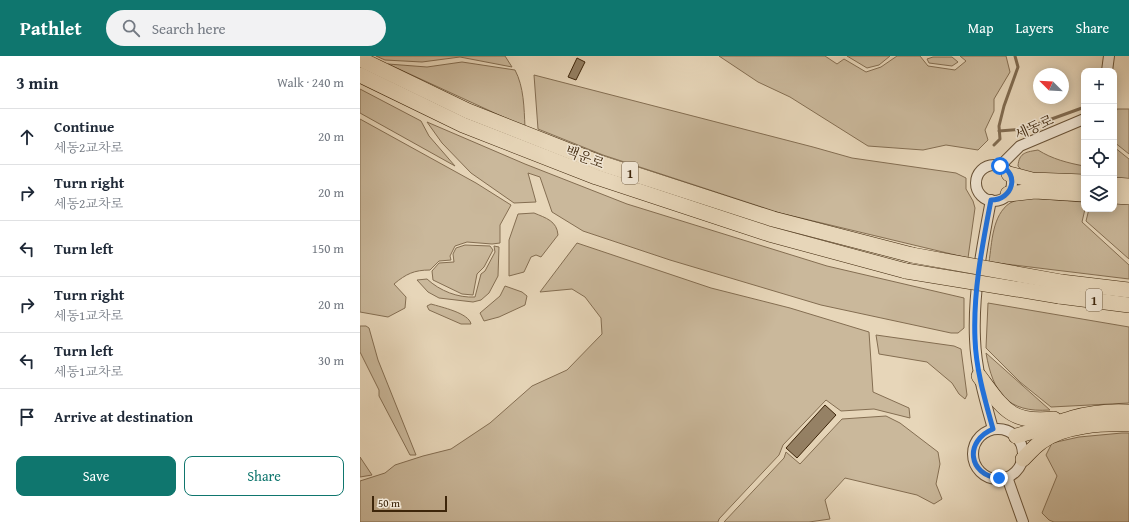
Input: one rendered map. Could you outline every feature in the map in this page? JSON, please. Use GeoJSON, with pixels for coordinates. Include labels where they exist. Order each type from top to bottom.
{"type":"FeatureCollection","features":[{"type":"Feature","properties":{"kind":"highway","name":"백운로"},"geometry":{"type":"LineString","coordinates":[[360,59],[468,111],[600,163],[772,219],[1060,289]]}},
{"type":"Feature","properties":{"kind":"highway","name":"백운로"},"geometry":{"type":"LineString","coordinates":[[360,75],[464,125],[596,177],[770,234],[906,271],[1060,289]]}},
{"type":"Feature","properties":{"kind":"highway"},"geometry":{"type":"LineString","coordinates":[[1005,170],[1032,180],[1081,182]]}},
{"type":"Feature","properties":{"kind":"highway"},"geometry":{"type":"LineString","coordinates":[[1117,185],[1129,186]]}},
{"type":"Feature","properties":{"kind":"highway"},"geometry":{"type":"LineString","coordinates":[[1008,194],[1035,191],[1081,194]]}},
{"type":"Feature","properties":{"kind":"highway"},"geometry":{"type":"LineString","coordinates":[[1117,196],[1129,197]]}},
{"type":"Feature","properties":{"kind":"highway","name":"1"},"geometry":{"type":"LineString","coordinates":[[1060,289],[1128,301]]}},
{"type":"Feature","properties":{"kind":"highway"},"geometry":{"type":"LineString","coordinates":[[979,376],[1000,405],[1014,415],[1030,420],[1073,418]]}},
{"type":"Feature","properties":{"kind":"highway"},"geometry":{"type":"LineString","coordinates":[[1016,436],[1090,414],[1129,412]]}},
{"type":"Feature","properties":{"kind":"highway"},"geometry":{"type":"LineString","coordinates":[[1023,459],[1042,441],[1057,432],[1088,425],[1129,424]]}},
{"type":"Feature","properties":{"kind":"street"},"geometry":{"type":"LineString","coordinates":[[1107,68],[1109,56]]}},
{"type":"Feature","properties":{"kind":"street","name":"세동로"},"geometry":{"type":"LineString","coordinates":[[1005,170],[1020,146],[1081,120]]}},
{"type":"Feature","properties":{"kind":"street"},"geometry":{"type":"LineString","coordinates":[[992,165],[1005,170],[1012,183],[1008,194],[997,200],[991,200],[981,195],[978,191],[976,180],[978,174],[986,166],[992,165]]}},
{"type":"Feature","properties":{"kind":"street"},"geometry":{"type":"LineString","coordinates":[[991,200],[980,257],[975,302],[975,340],[979,376],[993,429]]}},
{"type":"Feature","properties":{"kind":"street"},"geometry":{"type":"LineString","coordinates":[[993,429],[1001,429],[1009,431],[1016,436],[1021,442],[1023,459],[1020,466],[1014,473],[1007,477],[991,478],[978,468],[974,461],[973,453],[979,438],[985,432],[993,429]]}},
{"type":"Feature","properties":{"kind":"street"},"geometry":{"type":"LineString","coordinates":[[1007,477],[1023,522]]}},
{"type":"Feature","properties":{"kind":"shaded area"},"geometry":{"type":"Polygon","coordinates":[[[376,56],[505,56],[512,67],[460,57],[422,62],[385,60],[376,56]]]}},
{"type":"Feature","properties":{"kind":"shaded area"},"geometry":{"type":"Polygon","coordinates":[[[719,56],[825,56],[837,64],[844,59],[866,72],[881,67],[897,56],[920,56],[928,66],[955,70],[966,61],[960,56],[1006,56],[1010,72],[994,99],[994,111],[985,130],[988,140],[978,150],[946,145],[923,150],[868,146],[790,97],[758,82],[719,56]]]}},
{"type":"Feature","properties":{"kind":"shaded area"},"geometry":{"type":"Polygon","coordinates":[[[847,56],[890,56],[879,65],[867,68],[847,56]]]}},
{"type":"Feature","properties":{"kind":"shaded area"},"geometry":{"type":"Polygon","coordinates":[[[933,57],[952,57],[958,62],[952,66],[929,63],[927,59],[933,57]]]}},
{"type":"Feature","properties":{"kind":"shaded area"},"geometry":{"type":"Polygon","coordinates":[[[462,62],[515,70],[522,90],[525,127],[388,64],[427,67],[462,62]]]}},
{"type":"Feature","properties":{"kind":"shaded area"},"geometry":{"type":"Polygon","coordinates":[[[534,75],[852,158],[956,173],[966,178],[966,189],[975,208],[968,258],[780,213],[603,155],[538,129],[534,75]]]}},
{"type":"Feature","properties":{"kind":"shaded area"},"geometry":{"type":"Polygon","coordinates":[[[360,89],[421,121],[429,136],[455,166],[360,113],[360,89]]]}},
{"type":"Feature","properties":{"kind":"shaded area"},"geometry":{"type":"Polygon","coordinates":[[[1117,109],[1129,109],[1129,154],[1117,144],[1117,109]]]}},
{"type":"Feature","properties":{"kind":"shaded area"},"geometry":{"type":"Polygon","coordinates":[[[360,119],[476,183],[511,205],[500,225],[500,243],[492,244],[467,242],[455,246],[450,256],[451,260],[439,261],[430,270],[410,273],[402,278],[394,284],[406,297],[405,308],[388,317],[360,312],[360,119]]]}},
{"type":"Feature","properties":{"kind":"shaded area"},"geometry":{"type":"Polygon","coordinates":[[[427,122],[525,164],[627,204],[827,266],[964,298],[964,328],[958,333],[951,333],[821,305],[670,260],[583,231],[552,212],[540,177],[528,173],[536,202],[514,203],[471,173],[442,143],[427,122]]]}},
{"type":"Feature","properties":{"kind":"shaded area"},"geometry":{"type":"Polygon","coordinates":[[[1117,149],[1129,159],[1129,180],[1117,179],[1117,149]]]}},
{"type":"Feature","properties":{"kind":"shaded area"},"geometry":{"type":"Polygon","coordinates":[[[1038,150],[1060,160],[1081,166],[1081,177],[1023,172],[1018,166],[1019,161],[1022,155],[1027,152],[1038,150]]]}},
{"type":"Feature","properties":{"kind":"shaded area"},"geometry":{"type":"Polygon","coordinates":[[[1029,198],[1081,202],[1081,212],[1084,212],[1082,222],[1129,265],[1129,279],[989,262],[996,222],[1004,208],[1017,200],[1029,198]]]}},
{"type":"Feature","properties":{"kind":"shaded area"},"geometry":{"type":"Polygon","coordinates":[[[1117,203],[1129,204],[1129,259],[1086,221],[1088,212],[1117,212],[1117,203]]]}},
{"type":"Feature","properties":{"kind":"shaded area"},"geometry":{"type":"Polygon","coordinates":[[[534,213],[547,218],[553,223],[556,226],[558,235],[541,257],[536,255],[531,257],[524,272],[509,276],[509,240],[518,214],[534,213]]]}},
{"type":"Feature","properties":{"kind":"shaded area"},"geometry":{"type":"Polygon","coordinates":[[[577,243],[711,288],[790,308],[869,332],[873,392],[909,408],[910,418],[874,409],[841,411],[826,400],[783,445],[779,455],[719,519],[718,522],[360,522],[360,481],[385,473],[395,465],[451,449],[490,423],[532,386],[567,370],[602,334],[601,318],[585,297],[572,289],[540,292],[577,243]]]}},
{"type":"Feature","properties":{"kind":"shaded area"},"geometry":{"type":"Polygon","coordinates":[[[465,245],[490,246],[493,250],[484,267],[477,274],[473,295],[462,294],[433,280],[432,271],[439,263],[454,262],[453,254],[456,248],[465,245]]]}},
{"type":"Feature","properties":{"kind":"shaded area"},"geometry":{"type":"Polygon","coordinates":[[[494,246],[499,247],[498,276],[489,293],[481,300],[473,302],[439,298],[428,292],[417,280],[427,279],[450,293],[475,297],[481,274],[485,271],[495,252],[494,246]]]}},
{"type":"Feature","properties":{"kind":"shaded area"},"geometry":{"type":"Polygon","coordinates":[[[505,286],[522,292],[527,296],[525,305],[499,317],[484,321],[480,313],[500,296],[505,286]]]}},
{"type":"Feature","properties":{"kind":"shaded area"},"geometry":{"type":"Polygon","coordinates":[[[988,303],[1129,327],[1129,403],[1051,407],[1020,382],[986,348],[988,303]]]}},
{"type":"Feature","properties":{"kind":"shaded area"},"geometry":{"type":"Polygon","coordinates":[[[431,304],[460,314],[469,320],[471,324],[461,324],[429,310],[427,306],[431,304]]]}},
{"type":"Feature","properties":{"kind":"shaded area"},"geometry":{"type":"Polygon","coordinates":[[[360,326],[366,326],[369,328],[378,360],[416,455],[410,455],[379,396],[379,390],[360,352],[360,326]]]}},
{"type":"Feature","properties":{"kind":"shaded area"},"geometry":{"type":"Polygon","coordinates":[[[876,335],[954,346],[961,349],[967,395],[965,399],[959,394],[952,383],[927,362],[879,354],[876,335]]]}},
{"type":"Feature","properties":{"kind":"shaded area"},"geometry":{"type":"Polygon","coordinates":[[[986,353],[1050,410],[1023,408],[1004,398],[993,379],[986,353]]]}},
{"type":"Feature","properties":{"kind":"shaded area"},"geometry":{"type":"Polygon","coordinates":[[[886,416],[900,423],[938,452],[940,464],[936,484],[942,499],[934,504],[917,495],[845,478],[825,500],[830,519],[809,522],[724,522],[784,458],[786,452],[800,464],[842,419],[886,416]]]}},
{"type":"Feature","properties":{"kind":"shaded area"},"geometry":{"type":"Polygon","coordinates":[[[1129,433],[1129,522],[1054,522],[1049,520],[1042,513],[1057,476],[1046,455],[1052,443],[1079,437],[1129,433]]]}},
{"type":"Feature","properties":{"kind":"shaded area"},"geometry":{"type":"Polygon","coordinates":[[[360,457],[372,475],[360,477],[360,457]]]}},
{"type":"Feature","properties":{"kind":"building"},"geometry":{"type":"Polygon","coordinates":[[[577,58],[585,62],[576,80],[568,77],[577,58]]]}},
{"type":"Feature","properties":{"kind":"building"},"geometry":{"type":"Polygon","coordinates":[[[825,405],[836,415],[797,458],[786,448],[825,405]]]}},
{"type":"Feature","properties":{"kind":"waterway"},"geometry":{"type":"LineString","coordinates":[[994,145],[1000,139],[999,126],[1004,106],[1018,67],[1015,56]]}},
{"type":"Feature","properties":{"kind":"waterway"},"geometry":{"type":"LineString","coordinates":[[999,131],[1024,129],[1081,108]]}},
{"type":"Feature","properties":{"kind":"route"},"geometry":{"type":"LineString","coordinates":[[999,478],[991,478],[984,474],[974,461],[973,453],[979,438],[985,432],[993,429],[979,376],[975,340],[975,302],[980,257],[991,200],[1003,198],[1011,189],[1011,176],[1008,171],[1000,166]]}}]}
